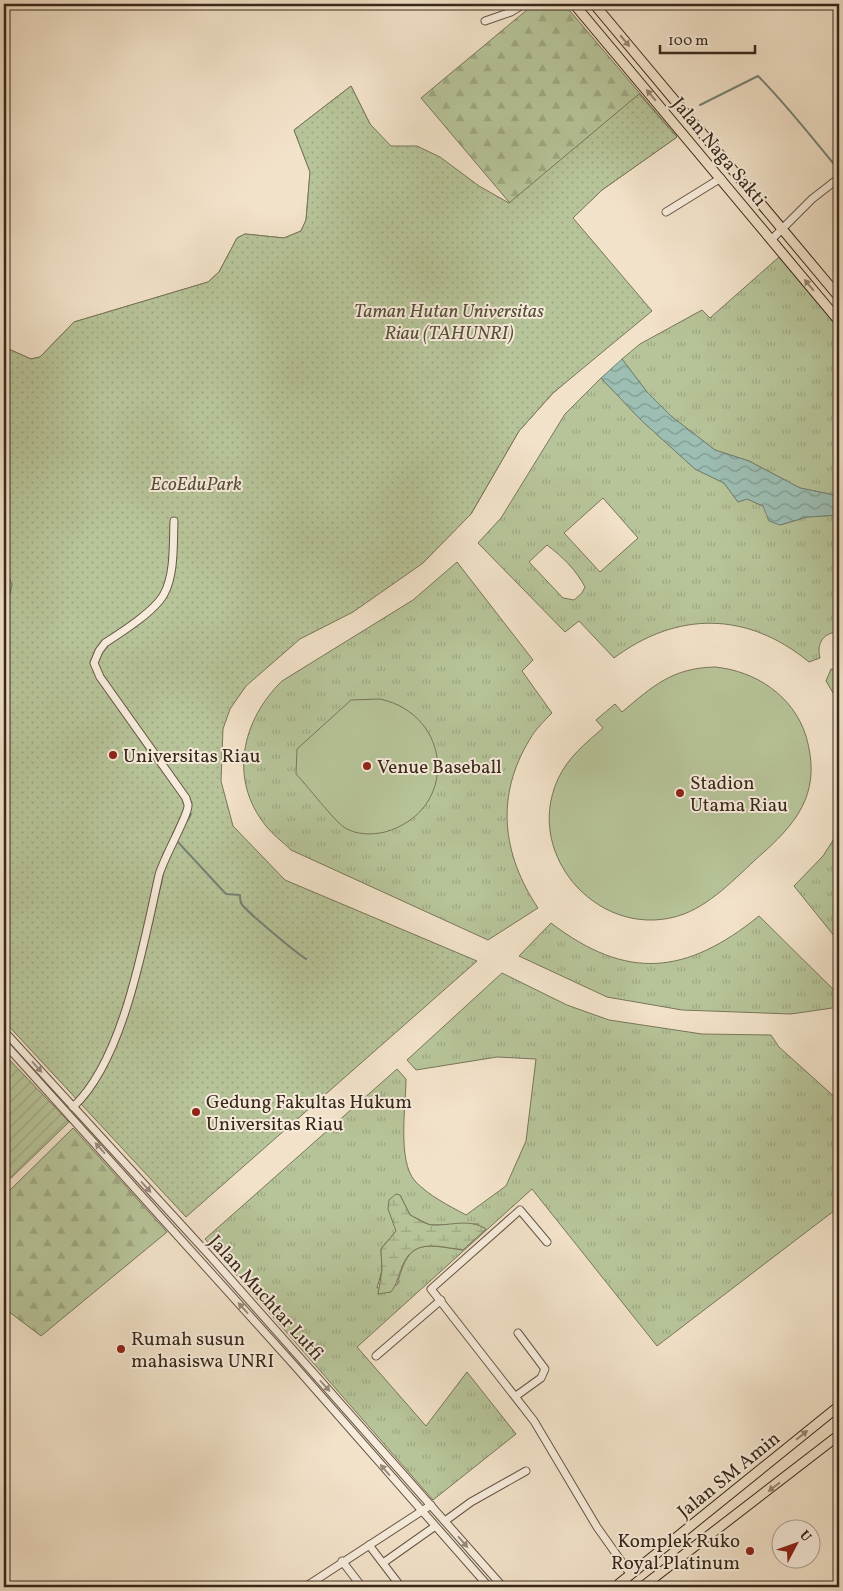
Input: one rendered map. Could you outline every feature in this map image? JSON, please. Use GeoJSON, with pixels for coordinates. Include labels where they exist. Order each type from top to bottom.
{"type":"FeatureCollection","features":[{"type":"Feature","properties":{"kind":"main road","name":"Jalan Naga Sakti"},"geometry":{"type":"LineString","coordinates":[[574,4],[839,321]]}},
{"type":"Feature","properties":{"kind":"main road","name":"Jalan Naga Sakti"},"geometry":{"type":"LineString","coordinates":[[594,4],[839,297]]}},
{"type":"Feature","properties":{"kind":"main road","name":"Jalan SM Amin"},"geometry":{"type":"LineString","coordinates":[[615,1587],[839,1406]]}},
{"type":"Feature","properties":{"kind":"main road","name":"Jalan SM Amin"},"geometry":{"type":"LineString","coordinates":[[642,1587],[839,1435]]}},
{"type":"Feature","properties":{"kind":"street"},"geometry":{"type":"LineString","coordinates":[[485,21],[511,12],[524,4]]}},
{"type":"Feature","properties":{"kind":"street"},"geometry":{"type":"LineString","coordinates":[[666,212],[721,178]]}},
{"type":"Feature","properties":{"kind":"street"},"geometry":{"type":"LineString","coordinates":[[772,239],[781,228],[839,178]]}},
{"type":"Feature","properties":{"kind":"street"},"geometry":{"type":"LineString","coordinates":[[73,1107],[86,1091],[110,1051],[151,919],[159,874],[189,804],[100,677],[94,663],[99,650],[105,643],[152,607],[166,592],[172,554],[174,521]]}},
{"type":"Feature","properties":{"kind":"street","name":"Jalan Muchtar Lutfi"},"geometry":{"type":"LineString","coordinates":[[4,1031],[210,1256],[502,1587]]}},
{"type":"Feature","properties":{"kind":"street","name":"Jalan Muchtar Lutfi"},"geometry":{"type":"LineString","coordinates":[[4,1043],[294,1365],[434,1527],[489,1587]]}},
{"type":"Feature","properties":{"kind":"street"},"geometry":{"type":"LineString","coordinates":[[547,1242],[520,1210],[431,1289],[534,1420],[597,1527],[631,1575]]}},
{"type":"Feature","properties":{"kind":"street"},"geometry":{"type":"LineString","coordinates":[[376,1356],[441,1300]]}},
{"type":"Feature","properties":{"kind":"street"},"geometry":{"type":"LineString","coordinates":[[516,1396],[541,1378],[546,1369],[518,1333]]}},
{"type":"Feature","properties":{"kind":"street"},"geometry":{"type":"LineString","coordinates":[[445,1521],[471,1502],[526,1471]]}},
{"type":"Feature","properties":{"kind":"street"},"geometry":{"type":"LineString","coordinates":[[305,1587],[315,1584],[342,1561],[431,1505]]}},
{"type":"Feature","properties":{"kind":"street"},"geometry":{"type":"LineString","coordinates":[[383,1564],[434,1527]]}},
{"type":"Feature","properties":{"kind":"street"},"geometry":{"type":"LineString","coordinates":[[369,1545],[401,1587]]}},
{"type":"Feature","properties":{"kind":"street"},"geometry":{"type":"LineString","coordinates":[[342,1561],[362,1587]]}},
{"type":"Feature","properties":{"kind":"green space","name":"Taman Hutan Universitas Riau (TAHUNRI)"},"geometry":{"type":"Polygon","coordinates":[[[534,4],[564,4],[677,137],[602,190],[572,218],[581,369],[553,393],[519,431],[471,514],[4,571],[4,347],[31,359],[40,357],[74,322],[208,282],[219,272],[237,238],[245,234],[284,238],[301,231],[306,220],[310,172],[294,130],[351,86],[370,124],[465,240],[509,202],[421,98],[534,4]]]}},
{"type":"Feature","properties":{"kind":"green space","name":"EcoEduPark"},"geometry":{"type":"Polygon","coordinates":[[[351,86],[370,124],[391,146],[417,146],[440,157],[479,186],[509,203],[639,94],[677,137],[602,190],[573,218],[652,311],[553,393],[519,431],[471,514],[423,563],[353,612],[300,639],[246,686],[230,709],[223,729],[221,781],[233,826],[285,880],[477,961],[186,1217],[4,1021],[4,347],[31,359],[40,357],[74,322],[208,282],[219,272],[237,238],[245,234],[284,238],[301,231],[306,220],[310,172],[294,130],[351,86]]]}},
{"type":"Feature","properties":{"kind":"green space"},"geometry":{"type":"Polygon","coordinates":[[[779,257],[839,329],[839,496],[800,488],[749,461],[715,450],[671,416],[647,392],[622,359],[640,344],[702,310],[710,318],[779,257]]]}},
{"type":"Feature","properties":{"kind":"green space"},"geometry":{"type":"Polygon","coordinates":[[[601,378],[641,420],[695,469],[724,483],[738,502],[747,499],[763,506],[780,525],[807,517],[839,515],[839,632],[829,634],[822,639],[819,648],[820,658],[809,662],[785,645],[761,633],[737,626],[712,623],[687,625],[662,632],[638,643],[614,658],[579,621],[565,632],[478,543],[501,518],[565,414],[601,378]],[[603,498],[564,533],[600,572],[638,538],[603,498]],[[547,545],[529,562],[563,598],[574,600],[582,593],[585,587],[569,564],[547,545]]]}},
{"type":"Feature","properties":{"kind":"green space"},"geometry":{"type":"Polygon","coordinates":[[[457,562],[533,660],[522,671],[552,713],[532,736],[519,760],[511,782],[508,803],[507,825],[510,846],[526,888],[538,908],[488,940],[291,850],[266,826],[254,808],[247,789],[244,770],[245,750],[249,732],[268,696],[282,681],[413,600],[457,562]]]}},
{"type":"Feature","properties":{"kind":"green space","name":"Stadion Utama Riau"},"geometry":{"type":"Polygon","coordinates":[[[715,667],[730,669],[758,680],[782,697],[792,708],[806,736],[810,755],[811,771],[805,801],[789,827],[717,895],[684,914],[654,920],[625,917],[599,905],[577,887],[561,864],[551,837],[550,808],[558,779],[572,757],[603,728],[596,720],[615,704],[622,712],[664,680],[687,671],[715,667]]]}},
{"type":"Feature","properties":{"kind":"green space"},"geometry":{"type":"Polygon","coordinates":[[[831,669],[839,670],[839,703],[826,681],[831,669]]]}},
{"type":"Feature","properties":{"kind":"green space","name":"Venue Baseball"},"geometry":{"type":"Polygon","coordinates":[[[380,699],[404,708],[422,724],[433,743],[438,764],[435,785],[426,805],[409,821],[385,832],[360,833],[345,828],[340,824],[296,774],[297,749],[351,700],[380,699]]]}},
{"type":"Feature","properties":{"kind":"green space"},"geometry":{"type":"Polygon","coordinates":[[[839,831],[839,942],[794,886],[823,856],[839,831]]]}},
{"type":"Feature","properties":{"kind":"green space"},"geometry":{"type":"Polygon","coordinates":[[[759,916],[839,995],[839,1007],[791,1014],[682,1010],[607,997],[519,956],[551,923],[579,942],[605,955],[631,962],[656,963],[681,959],[706,950],[732,936],[759,916]]]}},
{"type":"Feature","properties":{"kind":"green space"},"geometry":{"type":"Polygon","coordinates":[[[502,973],[567,1005],[609,1020],[702,1034],[771,1035],[779,1047],[839,1101],[839,1207],[657,1346],[532,1189],[357,1347],[426,1426],[467,1372],[516,1434],[433,1500],[205,1239],[397,1069],[406,1079],[404,1147],[409,1172],[415,1181],[433,1196],[466,1215],[506,1186],[526,1141],[536,1059],[497,1057],[416,1070],[407,1060],[502,973]],[[400,1195],[396,1231],[381,1249],[382,1270],[377,1288],[397,1285],[406,1259],[419,1248],[437,1246],[463,1250],[479,1224],[430,1225],[410,1215],[400,1195]]]}},
{"type":"Feature","properties":{"kind":"green space"},"geometry":{"type":"Polygon","coordinates":[[[4,1054],[69,1122],[11,1178],[4,1175],[4,1054]]]}},
{"type":"Feature","properties":{"kind":"green space"},"geometry":{"type":"Polygon","coordinates":[[[73,1128],[167,1232],[41,1336],[4,1308],[4,1196],[73,1128]]]}},
{"type":"Feature","properties":{"kind":"green space"},"geometry":{"type":"Polygon","coordinates":[[[396,1194],[400,1195],[410,1215],[426,1223],[439,1225],[466,1223],[486,1229],[463,1250],[428,1246],[413,1251],[402,1267],[391,1292],[378,1294],[382,1270],[381,1249],[396,1231],[388,1209],[389,1200],[396,1194]]]}},
{"type":"Feature","properties":{"kind":"water"},"geometry":{"type":"Polygon","coordinates":[[[622,359],[647,392],[671,416],[715,450],[749,461],[800,488],[839,496],[839,515],[807,517],[780,525],[769,521],[763,506],[747,499],[738,502],[724,483],[695,469],[641,420],[601,378],[622,359]]]}},
{"type":"Feature","properties":{"kind":"water"},"geometry":{"type":"Polygon","coordinates":[[[4,571],[8,574],[12,585],[4,622],[4,571]]]}},
{"type":"Feature","properties":{"kind":"waterway"},"geometry":{"type":"LineString","coordinates":[[700,105],[758,76],[839,170]]}},
{"type":"Feature","properties":{"kind":"waterway"},"geometry":{"type":"LineString","coordinates":[[128,624],[146,610]]}},
{"type":"Feature","properties":{"kind":"waterway"},"geometry":{"type":"LineString","coordinates":[[93,658],[97,649]]}},
{"type":"Feature","properties":{"kind":"waterway"},"geometry":{"type":"LineString","coordinates":[[139,738],[157,763]]}},
{"type":"Feature","properties":{"kind":"waterway"},"geometry":{"type":"LineString","coordinates":[[187,821],[191,814]]}},
{"type":"Feature","properties":{"kind":"waterway"},"geometry":{"type":"LineString","coordinates":[[162,858],[179,822]]}},
{"type":"Feature","properties":{"kind":"waterway"},"geometry":{"type":"LineString","coordinates":[[176,840],[226,894],[240,895],[241,903],[251,914],[306,959]]}},
{"type":"Feature","properties":{"kind":"waterway"},"geometry":{"type":"LineString","coordinates":[[145,951],[164,870]]}},
{"type":"Feature","properties":{"kind":"place","name":"Universitas Riau"},"geometry":{"type":"Point","coordinates":[113,755]}},
{"type":"Feature","properties":{"kind":"place","name":"Venue Baseball"},"geometry":{"type":"Point","coordinates":[367,766]}},
{"type":"Feature","properties":{"kind":"place","name":"Stadion Utama Riau"},"geometry":{"type":"Point","coordinates":[680,793]}},
{"type":"Feature","properties":{"kind":"place","name":"Gedung Fakultas Hukum Universitas Riau"},"geometry":{"type":"Point","coordinates":[196,1112]}},
{"type":"Feature","properties":{"kind":"place","name":"Rumah susun mahasiswa UNRI"},"geometry":{"type":"Point","coordinates":[121,1349]}},
{"type":"Feature","properties":{"kind":"place","name":"Komplek Ruko Royal Platinum"},"geometry":{"type":"Point","coordinates":[750,1551]}}]}
